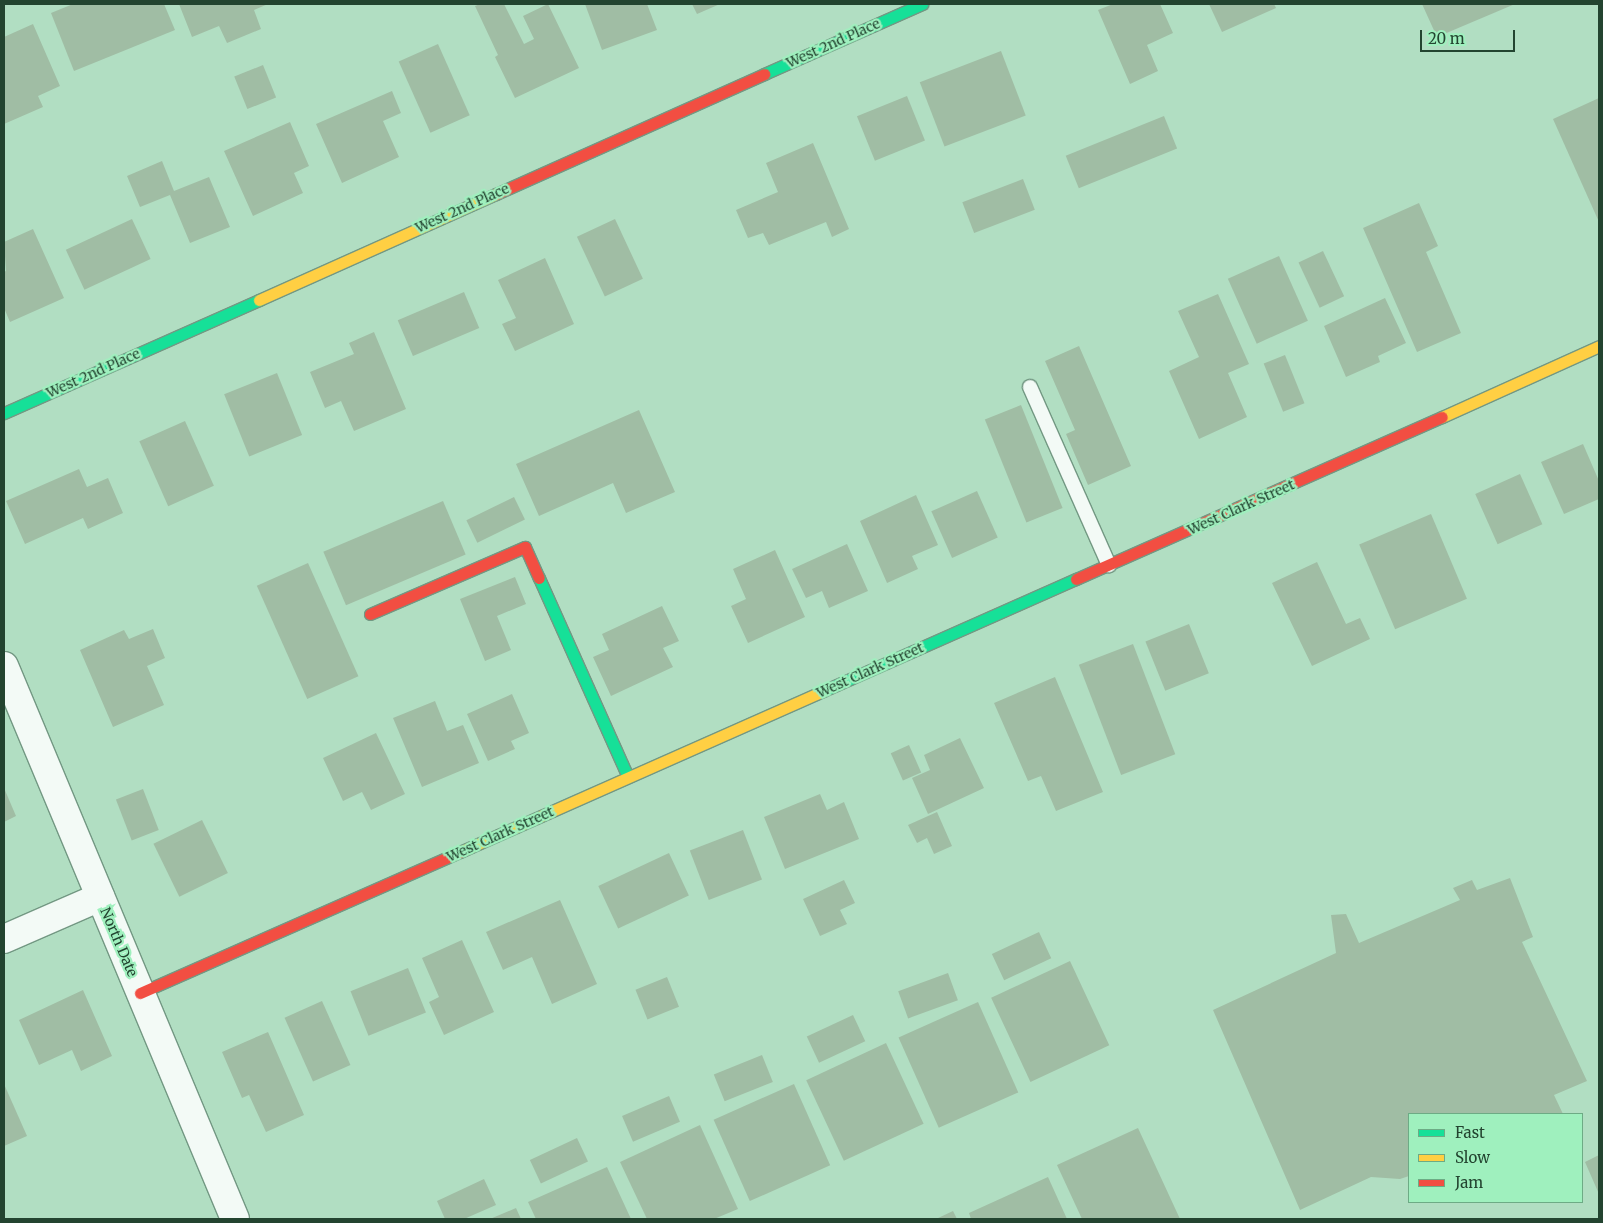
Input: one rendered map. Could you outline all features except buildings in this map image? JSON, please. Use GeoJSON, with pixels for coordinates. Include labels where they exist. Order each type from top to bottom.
{"type":"FeatureCollection","features":[{"type":"Feature","properties":{"kind":"street","name":"West 2nd Place"},"geometry":{"type":"LineString","coordinates":[[4,412],[922,4]]}},
{"type":"Feature","properties":{"kind":"street","name":"West Clark Street"},"geometry":{"type":"LineString","coordinates":[[140,993],[1109,565],[1599,346]]}},
{"type":"Feature","properties":{"kind":"street"},"geometry":{"type":"LineString","coordinates":[[370,614],[524,547],[628,777]]}},
{"type":"Feature","properties":{"kind":"street","name":"North Date"},"geometry":{"type":"LineString","coordinates":[[4,666],[235,1219]]}},
{"type":"Feature","properties":{"kind":"street"},"geometry":{"type":"LineString","coordinates":[[4,939],[100,897]]}},
{"type":"Feature","properties":{"kind":"lane"},"geometry":{"type":"LineString","coordinates":[[1030,387],[1109,565]]}},
{"type":"Feature","properties":{"kind":"traffic: fast"},"geometry":{"type":"LineString","coordinates":[[764,74],[922,4]]}},
{"type":"Feature","properties":{"kind":"traffic: fast"},"geometry":{"type":"LineString","coordinates":[[4,413],[259,300]]}},
{"type":"Feature","properties":{"kind":"traffic: fast"},"geometry":{"type":"LineString","coordinates":[[539,578],[628,777]]}},
{"type":"Feature","properties":{"kind":"traffic: fast"},"geometry":{"type":"LineString","coordinates":[[823,691],[1076,579]]}},
{"type":"Feature","properties":{"kind":"traffic: slow"},"geometry":{"type":"LineString","coordinates":[[259,300],[496,194]]}},
{"type":"Feature","properties":{"kind":"traffic: slow"},"geometry":{"type":"LineString","coordinates":[[1442,417],[1599,346]]}},
{"type":"Feature","properties":{"kind":"traffic: slow"},"geometry":{"type":"LineString","coordinates":[[462,851],[823,691]]}},
{"type":"Feature","properties":{"kind":"traffic: jam"},"geometry":{"type":"LineString","coordinates":[[496,194],[764,74]]}},
{"type":"Feature","properties":{"kind":"traffic: jam"},"geometry":{"type":"LineString","coordinates":[[1076,579],[1442,417]]}},
{"type":"Feature","properties":{"kind":"traffic: jam"},"geometry":{"type":"LineString","coordinates":[[370,614],[525,547],[539,578]]}},
{"type":"Feature","properties":{"kind":"traffic: jam"},"geometry":{"type":"LineString","coordinates":[[140,993],[462,851]]}}]}
